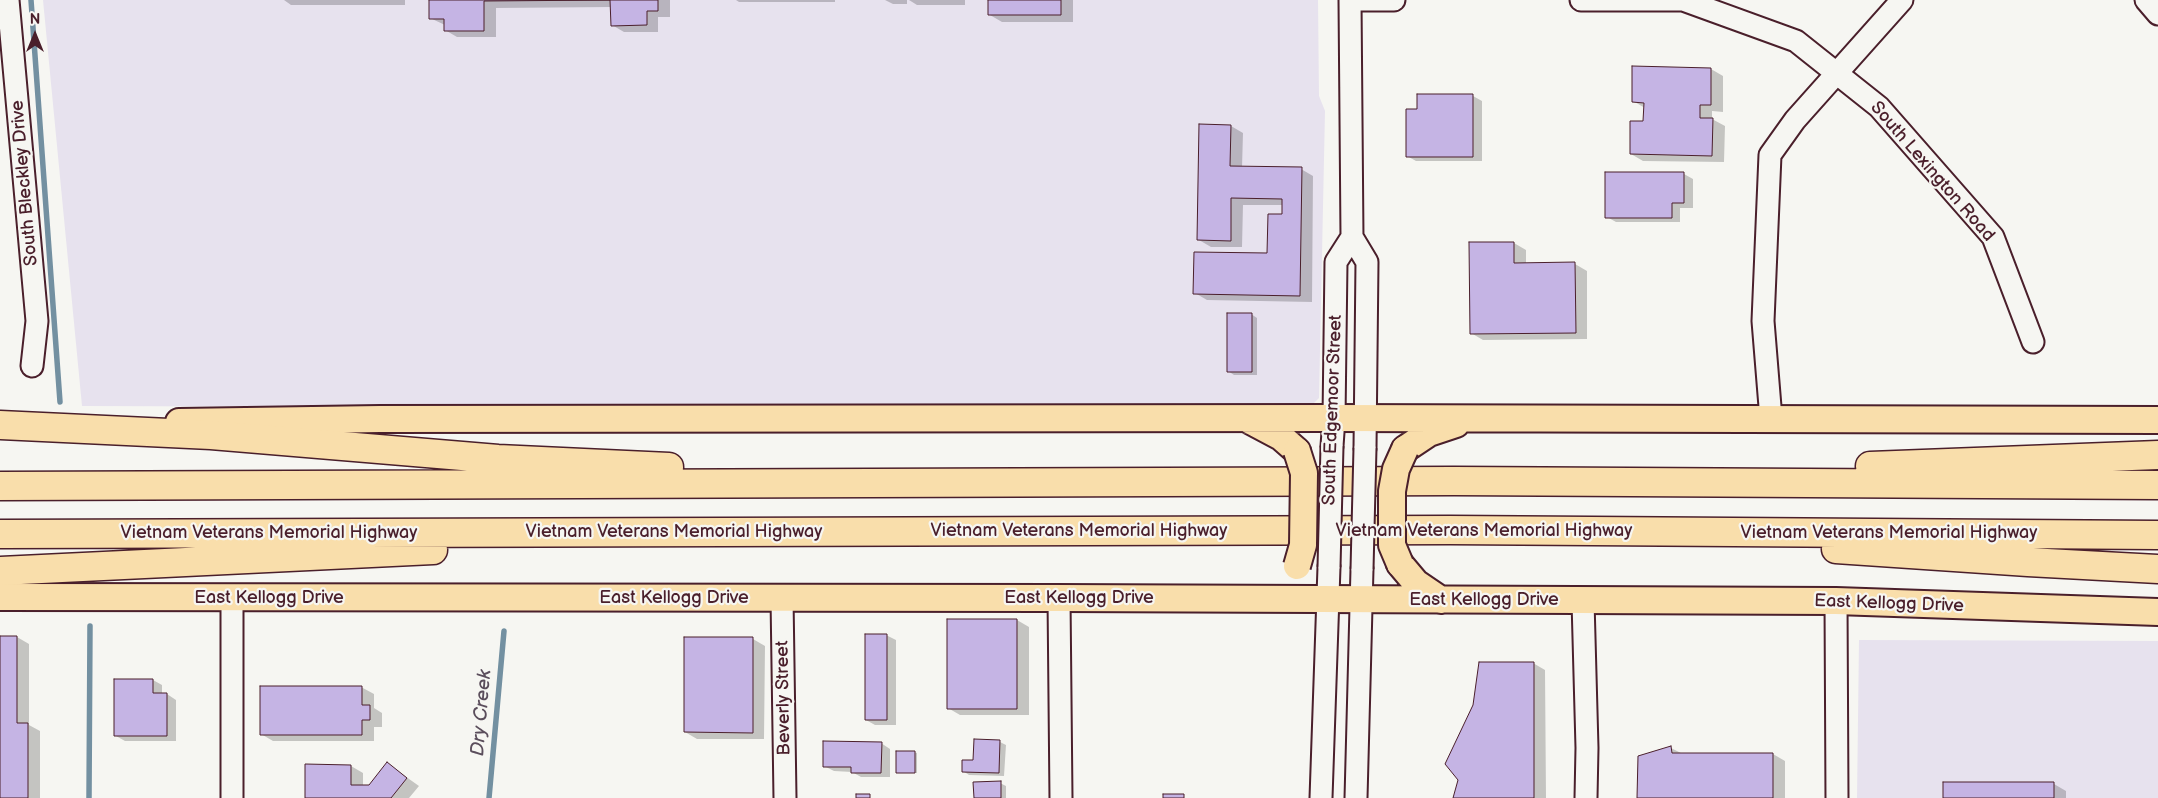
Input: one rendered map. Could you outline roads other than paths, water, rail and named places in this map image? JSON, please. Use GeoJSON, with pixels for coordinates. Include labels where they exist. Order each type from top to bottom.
{"type":"FeatureCollection","features":[{"type":"Feature","properties":{"kind":"highway"},"geometry":{"type":"LineString","coordinates":[[0,425],[211,435],[498,458],[967,484]]}},
{"type":"Feature","properties":{"kind":"highway"},"geometry":{"type":"LineString","coordinates":[[1454,481],[2158,455]]}},
{"type":"Feature","properties":{"kind":"highway"},"geometry":{"type":"LineString","coordinates":[[0,486],[1454,481],[2158,485]]}},
{"type":"Feature","properties":{"kind":"highway"},"geometry":{"type":"LineString","coordinates":[[1450,530],[1739,543],[2158,569]]}},
{"type":"Feature","properties":{"kind":"highway","name":"Vietnam Veterans Memorial Highway"},"geometry":{"type":"LineString","coordinates":[[0,534],[1450,530],[2158,535]]}},
{"type":"Feature","properties":{"kind":"highway"},"geometry":{"type":"LineString","coordinates":[[0,570],[796,532]]}},
{"type":"Feature","properties":{"kind":"main road"},"geometry":{"type":"LineString","coordinates":[[1245,418],[1281,437],[1297,451],[1304,473],[1302,544],[1297,566],[1284,584],[1252,599]]}},
{"type":"Feature","properties":{"kind":"main road"},"geometry":{"type":"LineString","coordinates":[[1441,600],[1416,584],[1400,564],[1392,544],[1392,491],[1396,468],[1405,449],[1429,433],[1471,418]]}},
{"type":"Feature","properties":{"kind":"main road"},"geometry":{"type":"LineString","coordinates":[[0,425],[380,419],[1471,418],[2158,420]]}},
{"type":"Feature","properties":{"kind":"main road","name":"East Kellogg Drive"},"geometry":{"type":"LineString","coordinates":[[0,598],[1058,598],[1836,601],[2158,612]]}},
{"type":"Feature","properties":{"kind":"street","name":"South Bleckley Drive"},"geometry":{"type":"LineString","coordinates":[[8,0],[37,321],[32,366]]}},
{"type":"Feature","properties":{"kind":"street"},"geometry":{"type":"LineString","coordinates":[[1352,238],[1350,0],[1394,0]]}},
{"type":"Feature","properties":{"kind":"street","name":"South Lexington Road"},"geometry":{"type":"LineString","coordinates":[[1581,0],[1683,0],[1796,41],[1879,107],[1993,238],[2034,342]]}},
{"type":"Feature","properties":{"kind":"street"},"geometry":{"type":"LineString","coordinates":[[1771,419],[1763,321],[1770,155],[1796,120],[1836,73],[1902,0]]}},
{"type":"Feature","properties":{"kind":"street"},"geometry":{"type":"LineString","coordinates":[[2146,0],[2158,14]]}},
{"type":"Feature","properties":{"kind":"street","name":"South Edgemoor Street"},"geometry":{"type":"LineString","coordinates":[[1322,798],[1334,418],[1336,262],[1352,238],[1367,262],[1366,418],[1356,798]]}},
{"type":"Feature","properties":{"kind":"street"},"geometry":{"type":"LineString","coordinates":[[232,598],[232,798]]}},
{"type":"Feature","properties":{"kind":"street","name":"Beverly Street"},"geometry":{"type":"LineString","coordinates":[[782,598],[786,798]]}},
{"type":"Feature","properties":{"kind":"street"},"geometry":{"type":"LineString","coordinates":[[1058,598],[1061,798]]}},
{"type":"Feature","properties":{"kind":"street"},"geometry":{"type":"LineString","coordinates":[[1583,601],[1587,748],[1586,798]]}},
{"type":"Feature","properties":{"kind":"street"},"geometry":{"type":"LineString","coordinates":[[1836,601],[1837,798]]}},
{"type":"Feature","properties":{"kind":"waterway"},"geometry":{"type":"LineString","coordinates":[[31,0],[60,402]]}},
{"type":"Feature","properties":{"kind":"waterway"},"geometry":{"type":"LineString","coordinates":[[89,798],[90,626]]}},
{"type":"Feature","properties":{"kind":"waterway","name":"Dry Creek"},"geometry":{"type":"LineString","coordinates":[[489,798],[504,631]]}}]}
